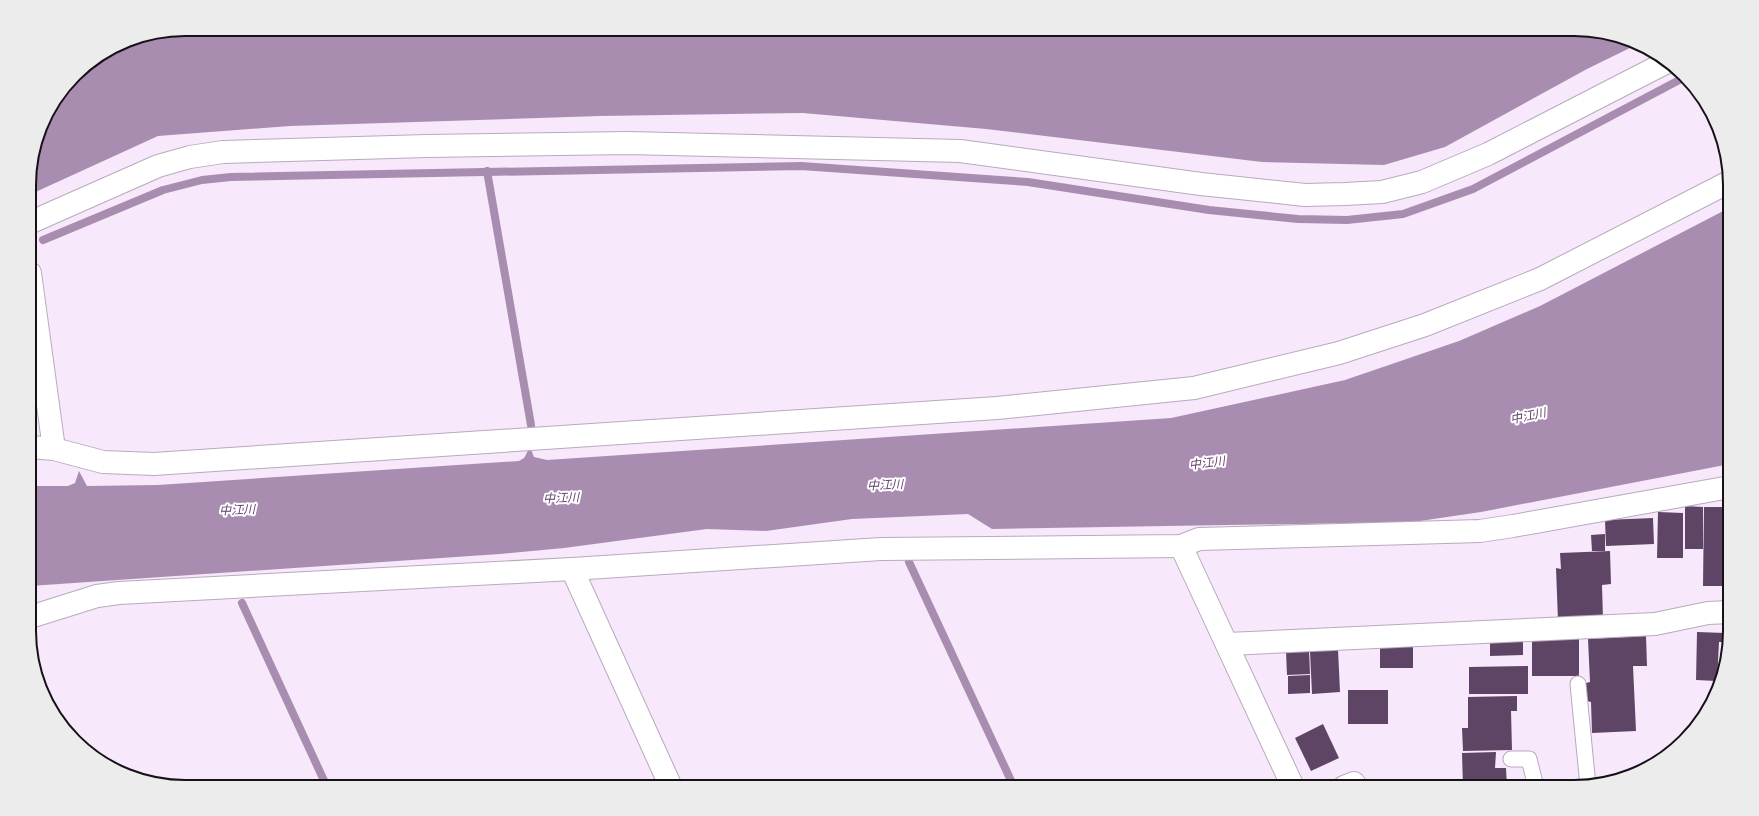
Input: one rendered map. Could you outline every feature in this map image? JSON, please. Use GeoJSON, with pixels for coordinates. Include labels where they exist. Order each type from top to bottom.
{"type":"FeatureCollection","features":[{"type":"Feature","properties":{"kind":"street"},"geometry":{"type":"LineString","coordinates":[[36,220],[158,166],[190,157],[223,152],[427,146],[628,143],[960,151],[1201,184],[1305,195],[1382,192],[1422,182],[1488,154],[1662,65]]}},
{"type":"Feature","properties":{"kind":"street"},"geometry":{"type":"LineString","coordinates":[[36,448],[54,449],[103,462],[154,464],[997,408],[1194,388],[1339,353],[1425,325],[1540,278],[1723,185]]}},
{"type":"Feature","properties":{"kind":"street"},"geometry":{"type":"LineString","coordinates":[[36,317],[54,449]]}},
{"type":"Feature","properties":{"kind":"street"},"geometry":{"type":"LineString","coordinates":[[36,615],[98,596],[119,593],[572,569],[881,550],[1181,546],[1199,539],[1480,531],[1723,488]]}},
{"type":"Feature","properties":{"kind":"street"},"geometry":{"type":"LineString","coordinates":[[1181,546],[1290,780]]}},
{"type":"Feature","properties":{"kind":"street"},"geometry":{"type":"LineString","coordinates":[[572,569],[668,780]]}},
{"type":"Feature","properties":{"kind":"street"},"geometry":{"type":"LineString","coordinates":[[1226,644],[1655,624],[1708,613],[1723,612]]}},
{"type":"Feature","properties":{"kind":"lane"},"geometry":{"type":"LineString","coordinates":[[1578,684],[1587,780]]}},
{"type":"Feature","properties":{"kind":"lane"},"geometry":{"type":"LineString","coordinates":[[1511,759],[1529,759],[1534,780]]}},
{"type":"Feature","properties":{"kind":"water"},"geometry":{"type":"Polygon","coordinates":[[[175,36],[1584,36],[1613,41],[1631,47],[1587,69],[1445,147],[1384,165],[1262,162],[986,129],[803,113],[599,116],[290,126],[158,136],[36,192],[37,165],[47,128],[61,102],[73,87],[94,67],[119,51],[146,41],[175,36]]]}},
{"type":"Feature","properties":{"kind":"water","name":"中江川"},"geometry":{"type":"Polygon","coordinates":[[[1723,211],[1723,465],[1481,512],[1413,522],[992,529],[968,514],[852,519],[766,531],[707,529],[564,548],[500,554],[36,586],[36,486],[68,486],[75,483],[79,471],[87,486],[158,485],[519,461],[524,458],[530,447],[534,457],[547,460],[1171,418],[1345,380],[1459,341],[1540,306],[1723,211]]]}},
{"type":"Feature","properties":{"kind":"building"},"geometry":{"type":"Polygon","coordinates":[[[1685,506],[1703,507],[1703,549],[1685,549],[1685,506]]]}},
{"type":"Feature","properties":{"kind":"building"},"geometry":{"type":"Polygon","coordinates":[[[1704,507],[1723,507],[1723,586],[1703,586],[1704,507]]]}},
{"type":"Feature","properties":{"kind":"building"},"geometry":{"type":"Polygon","coordinates":[[[1658,512],[1683,513],[1683,558],[1657,558],[1658,512]]]}},
{"type":"Feature","properties":{"kind":"building"},"geometry":{"type":"Polygon","coordinates":[[[1653,518],[1654,544],[1606,546],[1605,520],[1653,518]]]}},
{"type":"Feature","properties":{"kind":"building"},"geometry":{"type":"Polygon","coordinates":[[[1605,534],[1605,551],[1592,551],[1591,535],[1605,534]]]}},
{"type":"Feature","properties":{"kind":"building"},"geometry":{"type":"Polygon","coordinates":[[[1610,551],[1611,584],[1602,585],[1603,619],[1558,621],[1556,568],[1561,569],[1560,553],[1610,551]]]}},
{"type":"Feature","properties":{"kind":"building"},"geometry":{"type":"Polygon","coordinates":[[[1697,632],[1723,633],[1723,642],[1719,642],[1717,672],[1714,681],[1696,680],[1697,632]]]}},
{"type":"Feature","properties":{"kind":"building"},"geometry":{"type":"Polygon","coordinates":[[[1646,636],[1647,666],[1633,666],[1636,731],[1592,733],[1591,702],[1587,701],[1586,683],[1590,682],[1588,639],[1646,636]]]}},
{"type":"Feature","properties":{"kind":"building"},"geometry":{"type":"Polygon","coordinates":[[[1579,637],[1579,676],[1532,676],[1532,638],[1579,637]]]}},
{"type":"Feature","properties":{"kind":"building"},"geometry":{"type":"Polygon","coordinates":[[[1490,640],[1523,640],[1523,655],[1490,656],[1490,640]]]}},
{"type":"Feature","properties":{"kind":"building"},"geometry":{"type":"Polygon","coordinates":[[[1380,644],[1413,644],[1413,668],[1380,668],[1380,644]]]}},
{"type":"Feature","properties":{"kind":"building"},"geometry":{"type":"Polygon","coordinates":[[[1338,649],[1340,692],[1312,694],[1310,651],[1338,649]]]}},
{"type":"Feature","properties":{"kind":"building"},"geometry":{"type":"Polygon","coordinates":[[[1309,650],[1310,674],[1287,675],[1286,651],[1309,650]]]}},
{"type":"Feature","properties":{"kind":"building"},"geometry":{"type":"Polygon","coordinates":[[[1528,666],[1528,694],[1469,694],[1469,667],[1528,666]]]}},
{"type":"Feature","properties":{"kind":"building"},"geometry":{"type":"Polygon","coordinates":[[[1310,675],[1310,693],[1288,694],[1288,676],[1310,675]]]}},
{"type":"Feature","properties":{"kind":"building"},"geometry":{"type":"Polygon","coordinates":[[[1348,690],[1388,690],[1388,724],[1348,724],[1348,690]]]}},
{"type":"Feature","properties":{"kind":"building"},"geometry":{"type":"Polygon","coordinates":[[[1517,696],[1517,711],[1511,711],[1512,750],[1463,751],[1462,728],[1468,728],[1468,697],[1517,696]]]}},
{"type":"Feature","properties":{"kind":"building"},"geometry":{"type":"Polygon","coordinates":[[[1323,724],[1339,758],[1311,771],[1295,738],[1323,724]]]}},
{"type":"Feature","properties":{"kind":"building"},"geometry":{"type":"Polygon","coordinates":[[[1496,752],[1495,768],[1506,768],[1507,780],[1463,780],[1462,753],[1496,752]]]}},
{"type":"Feature","properties":{"kind":"waterway"},"geometry":{"type":"LineString","coordinates":[[43,240],[163,190],[202,180],[231,177],[801,166],[1028,182],[1209,210],[1298,219],[1347,220],[1403,214],[1473,189],[1679,80]]}},
{"type":"Feature","properties":{"kind":"waterway"},"geometry":{"type":"LineString","coordinates":[[487,171],[531,425]]}},
{"type":"Feature","properties":{"kind":"waterway"},"geometry":{"type":"LineString","coordinates":[[909,562],[1011,780]]}},
{"type":"Feature","properties":{"kind":"waterway"},"geometry":{"type":"LineString","coordinates":[[242,603],[324,780]]}}]}
